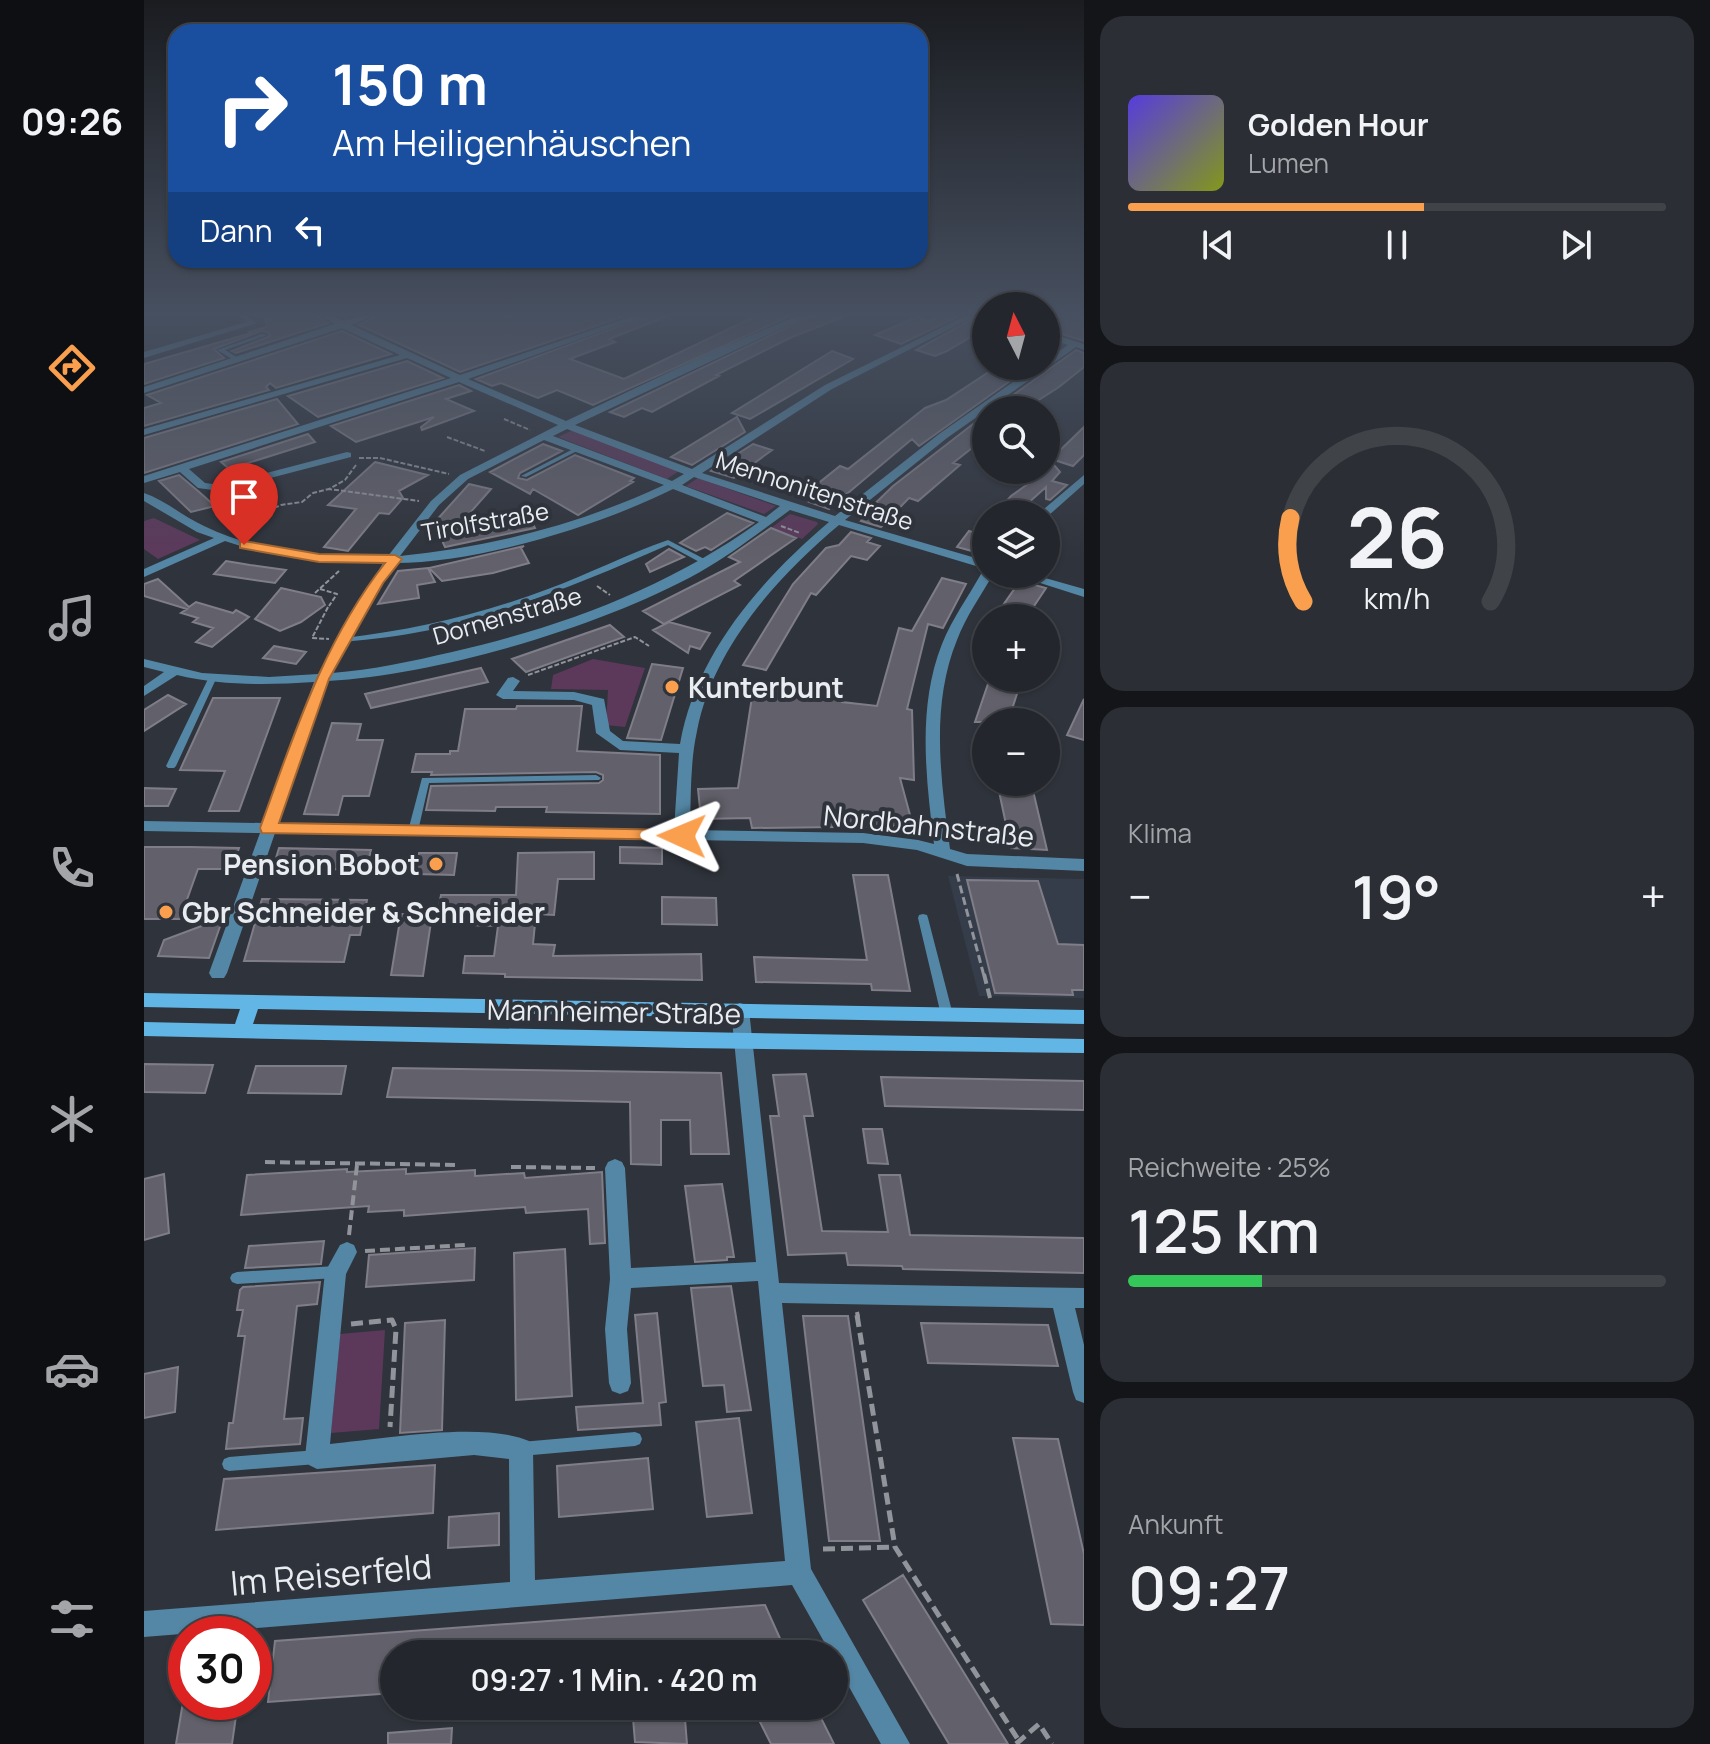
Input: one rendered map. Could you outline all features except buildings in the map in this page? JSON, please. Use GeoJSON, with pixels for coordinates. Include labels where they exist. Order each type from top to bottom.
{"type":"FeatureCollection","features":[{"type":"Feature","properties":{"kind":"main road","name":"Mannheimer Straße"},"geometry":{"type":"LineString","coordinates":[[144,1000],[1084,1017]]}},
{"type":"Feature","properties":{"kind":"main road"},"geometry":{"type":"LineString","coordinates":[[242,1032],[251,1001]]}},
{"type":"Feature","properties":{"kind":"main road","name":"Mannheimer Straße"},"geometry":{"type":"LineString","coordinates":[[144,1029],[1084,1046]]}},
{"type":"Feature","properties":{"kind":"street"},"geometry":{"type":"LineString","coordinates":[[144,432],[263,397]]}},
{"type":"Feature","properties":{"kind":"street"},"geometry":{"type":"LineString","coordinates":[[144,480],[402,397]]}},
{"type":"Feature","properties":{"kind":"street","name":"Mennonitenstraße"},"geometry":{"type":"LineString","coordinates":[[502,397],[691,473],[834,521],[972,561]]}},
{"type":"Feature","properties":{"kind":"street"},"geometry":{"type":"LineString","coordinates":[[218,973],[322,679],[406,538],[435,503],[464,477],[541,435],[624,397]]}},
{"type":"Feature","properties":{"kind":"street","name":"Tirolfstraße"},"geometry":{"type":"LineString","coordinates":[[144,496],[184,522],[268,552],[319,558],[395,559],[493,547],[614,512],[672,485],[813,397]]}},
{"type":"Feature","properties":{"kind":"street"},"geometry":{"type":"LineString","coordinates":[[682,836],[686,749],[698,700],[725,645],[774,579],[834,521],[997,397]]}},
{"type":"Feature","properties":{"kind":"street","name":"Mennonitenstraße"},"geometry":{"type":"LineString","coordinates":[[541,435],[770,522]]}},
{"type":"Feature","properties":{"kind":"street"},"geometry":{"type":"LineString","coordinates":[[182,468],[202,486],[220,488],[347,455]]}},
{"type":"Feature","properties":{"kind":"street"},"geometry":{"type":"LineString","coordinates":[[1060,500],[1084,478]]}},
{"type":"Feature","properties":{"kind":"street","name":"Dornenstraße"},"geometry":{"type":"LineString","coordinates":[[144,663],[212,679],[322,679],[436,660],[539,632],[636,597],[708,563],[770,522],[788,506]]}},
{"type":"Feature","properties":{"kind":"street"},"geometry":{"type":"LineString","coordinates":[[144,573],[220,535]]}},
{"type":"Feature","properties":{"kind":"street"},"geometry":{"type":"LineString","coordinates":[[1060,586],[1084,593]]}},
{"type":"Feature","properties":{"kind":"street"},"geometry":{"type":"LineString","coordinates":[[943,854],[932,783],[936,690],[951,638],[979,588]]}},
{"type":"Feature","properties":{"kind":"street"},"geometry":{"type":"LineString","coordinates":[[144,692],[172,672]]}},
{"type":"Feature","properties":{"kind":"street"},"geometry":{"type":"LineString","coordinates":[[513,681],[503,695],[574,696],[599,702],[603,733],[620,745],[686,749]]}},
{"type":"Feature","properties":{"kind":"street","name":"Nordbahnstraße"},"geometry":{"type":"LineString","coordinates":[[144,826],[863,838],[918,845],[943,854],[995,862],[1084,865]]}},
{"type":"Feature","properties":{"kind":"street"},"geometry":{"type":"LineString","coordinates":[[740,1010],[799,1572],[896,1744]]}},
{"type":"Feature","properties":{"kind":"street"},"geometry":{"type":"LineString","coordinates":[[615,1168],[621,1279],[616,1329],[620,1383]]}},
{"type":"Feature","properties":{"kind":"street"},"geometry":{"type":"LineString","coordinates":[[341,1262],[317,1457],[474,1443],[521,1449],[523,1592]]}},
{"type":"Feature","properties":{"kind":"street"},"geometry":{"type":"LineString","coordinates":[[621,1279],[768,1282],[1073,1298],[1084,1392]]}},
{"type":"Feature","properties":{"kind":"street","name":"Im Reiserfeld"},"geometry":{"type":"LineString","coordinates":[[144,1624],[799,1572]]}},
{"type":"Feature","properties":{"kind":"lane"},"geometry":{"type":"LineString","coordinates":[[524,476],[577,449]]}},
{"type":"Feature","properties":{"kind":"lane"},"geometry":{"type":"LineString","coordinates":[[344,640],[465,620],[587,579],[668,542],[708,563]]}},
{"type":"Feature","properties":{"kind":"lane"},"geometry":{"type":"LineString","coordinates":[[171,766],[212,679]]}},
{"type":"Feature","properties":{"kind":"lane"},"geometry":{"type":"LineString","coordinates":[[413,831],[425,780],[596,778]]}},
{"type":"Feature","properties":{"kind":"lane"},"geometry":{"type":"LineString","coordinates":[[923,918],[947,1015]]}},
{"type":"Feature","properties":{"kind":"lane"},"geometry":{"type":"LineString","coordinates":[[237,1278],[341,1262]]}},
{"type":"Feature","properties":{"kind":"lane"},"geometry":{"type":"LineString","coordinates":[[521,1449],[635,1439]]}},
{"type":"Feature","properties":{"kind":"lane"},"geometry":{"type":"LineString","coordinates":[[229,1464],[317,1457]]}},
{"type":"Feature","properties":{"kind":"path"},"geometry":{"type":"LineString","coordinates":[[504,419],[541,435]]}},
{"type":"Feature","properties":{"kind":"path"},"geometry":{"type":"LineString","coordinates":[[447,437],[500,457]]}},
{"type":"Feature","properties":{"kind":"path"},"geometry":{"type":"LineString","coordinates":[[329,489],[354,471],[359,458],[380,458],[464,477]]}},
{"type":"Feature","properties":{"kind":"path"},"geometry":{"type":"LineString","coordinates":[[220,535],[281,505],[302,502],[313,493],[329,489],[435,503]]}},
{"type":"Feature","properties":{"kind":"path"},"geometry":{"type":"LineString","coordinates":[[417,537],[534,516],[547,529]]}},
{"type":"Feature","properties":{"kind":"path"},"geometry":{"type":"LineString","coordinates":[[770,522],[807,536]]}},
{"type":"Feature","properties":{"kind":"path"},"geometry":{"type":"LineString","coordinates":[[315,593],[345,565]]}},
{"type":"Feature","properties":{"kind":"path"},"geometry":{"type":"LineString","coordinates":[[587,579],[616,598]]}},
{"type":"Feature","properties":{"kind":"path"},"geometry":{"type":"LineString","coordinates":[[320,589],[337,594],[312,638],[330,639]]}},
{"type":"Feature","properties":{"kind":"path"},"geometry":{"type":"LineString","coordinates":[[513,681],[635,637],[649,646]]}},
{"type":"Feature","properties":{"kind":"path"},"geometry":{"type":"LineString","coordinates":[[956,871],[993,1016]]}},
{"type":"Feature","properties":{"kind":"path"},"geometry":{"type":"LineString","coordinates":[[265,1162],[460,1165]]}},
{"type":"Feature","properties":{"kind":"path"},"geometry":{"type":"LineString","coordinates":[[357,1165],[341,1262],[465,1245]]}},
{"type":"Feature","properties":{"kind":"path"},"geometry":{"type":"LineString","coordinates":[[511,1167],[615,1168]]}},
{"type":"Feature","properties":{"kind":"path"},"geometry":{"type":"LineString","coordinates":[[857,1312],[895,1547],[1017,1743],[1039,1724],[1052,1744]]}},
{"type":"Feature","properties":{"kind":"path"},"geometry":{"type":"LineString","coordinates":[[331,1325],[392,1320],[396,1329],[389,1451]]}},
{"type":"Feature","properties":{"kind":"path"},"geometry":{"type":"LineString","coordinates":[[823,1549],[895,1547]]}},
{"type":"Feature","properties":{"kind":"shaded area"},"geometry":{"type":"Polygon","coordinates":[[[573,430],[679,471],[667,479],[558,437],[573,430]]]}},
{"type":"Feature","properties":{"kind":"shaded area"},"geometry":{"type":"Polygon","coordinates":[[[698,478],[776,506],[764,514],[686,486],[698,478]]]}},
{"type":"Feature","properties":{"kind":"shaded area"},"geometry":{"type":"Polygon","coordinates":[[[790,514],[818,524],[802,539],[771,528],[790,514]]]}},
{"type":"Feature","properties":{"kind":"shaded area"},"geometry":{"type":"Polygon","coordinates":[[[154,518],[200,540],[158,559],[144,549],[144,521],[154,518]]]}},
{"type":"Feature","properties":{"kind":"shaded area"},"geometry":{"type":"Polygon","coordinates":[[[593,659],[645,668],[625,727],[606,725],[608,690],[551,689],[553,675],[593,659]]]}},
{"type":"Feature","properties":{"kind":"shaded area"},"geometry":{"type":"Polygon","coordinates":[[[948,876],[1084,879],[1084,998],[979,996],[948,876]]]}},
{"type":"Feature","properties":{"kind":"shaded area"},"geometry":{"type":"Polygon","coordinates":[[[385,1330],[379,1429],[331,1433],[340,1334],[385,1330]]]}},
{"type":"Feature","properties":{"kind":"place","name":"Kunterbunt"},"geometry":{"type":"Point","coordinates":[672,687]}},
{"type":"Feature","properties":{"kind":"place","name":"Pension Bobot"},"geometry":{"type":"Point","coordinates":[436,864]}},
{"type":"Feature","properties":{"kind":"place","name":"Gbr Schneider & Schneider"},"geometry":{"type":"Point","coordinates":[166,912]}},
{"type":"Feature","properties":{"kind":"route"},"geometry":{"type":"LineString","coordinates":[[244,545],[268,552],[319,558],[395,559],[377,582],[322,679],[269,828],[682,836]]}}]}
